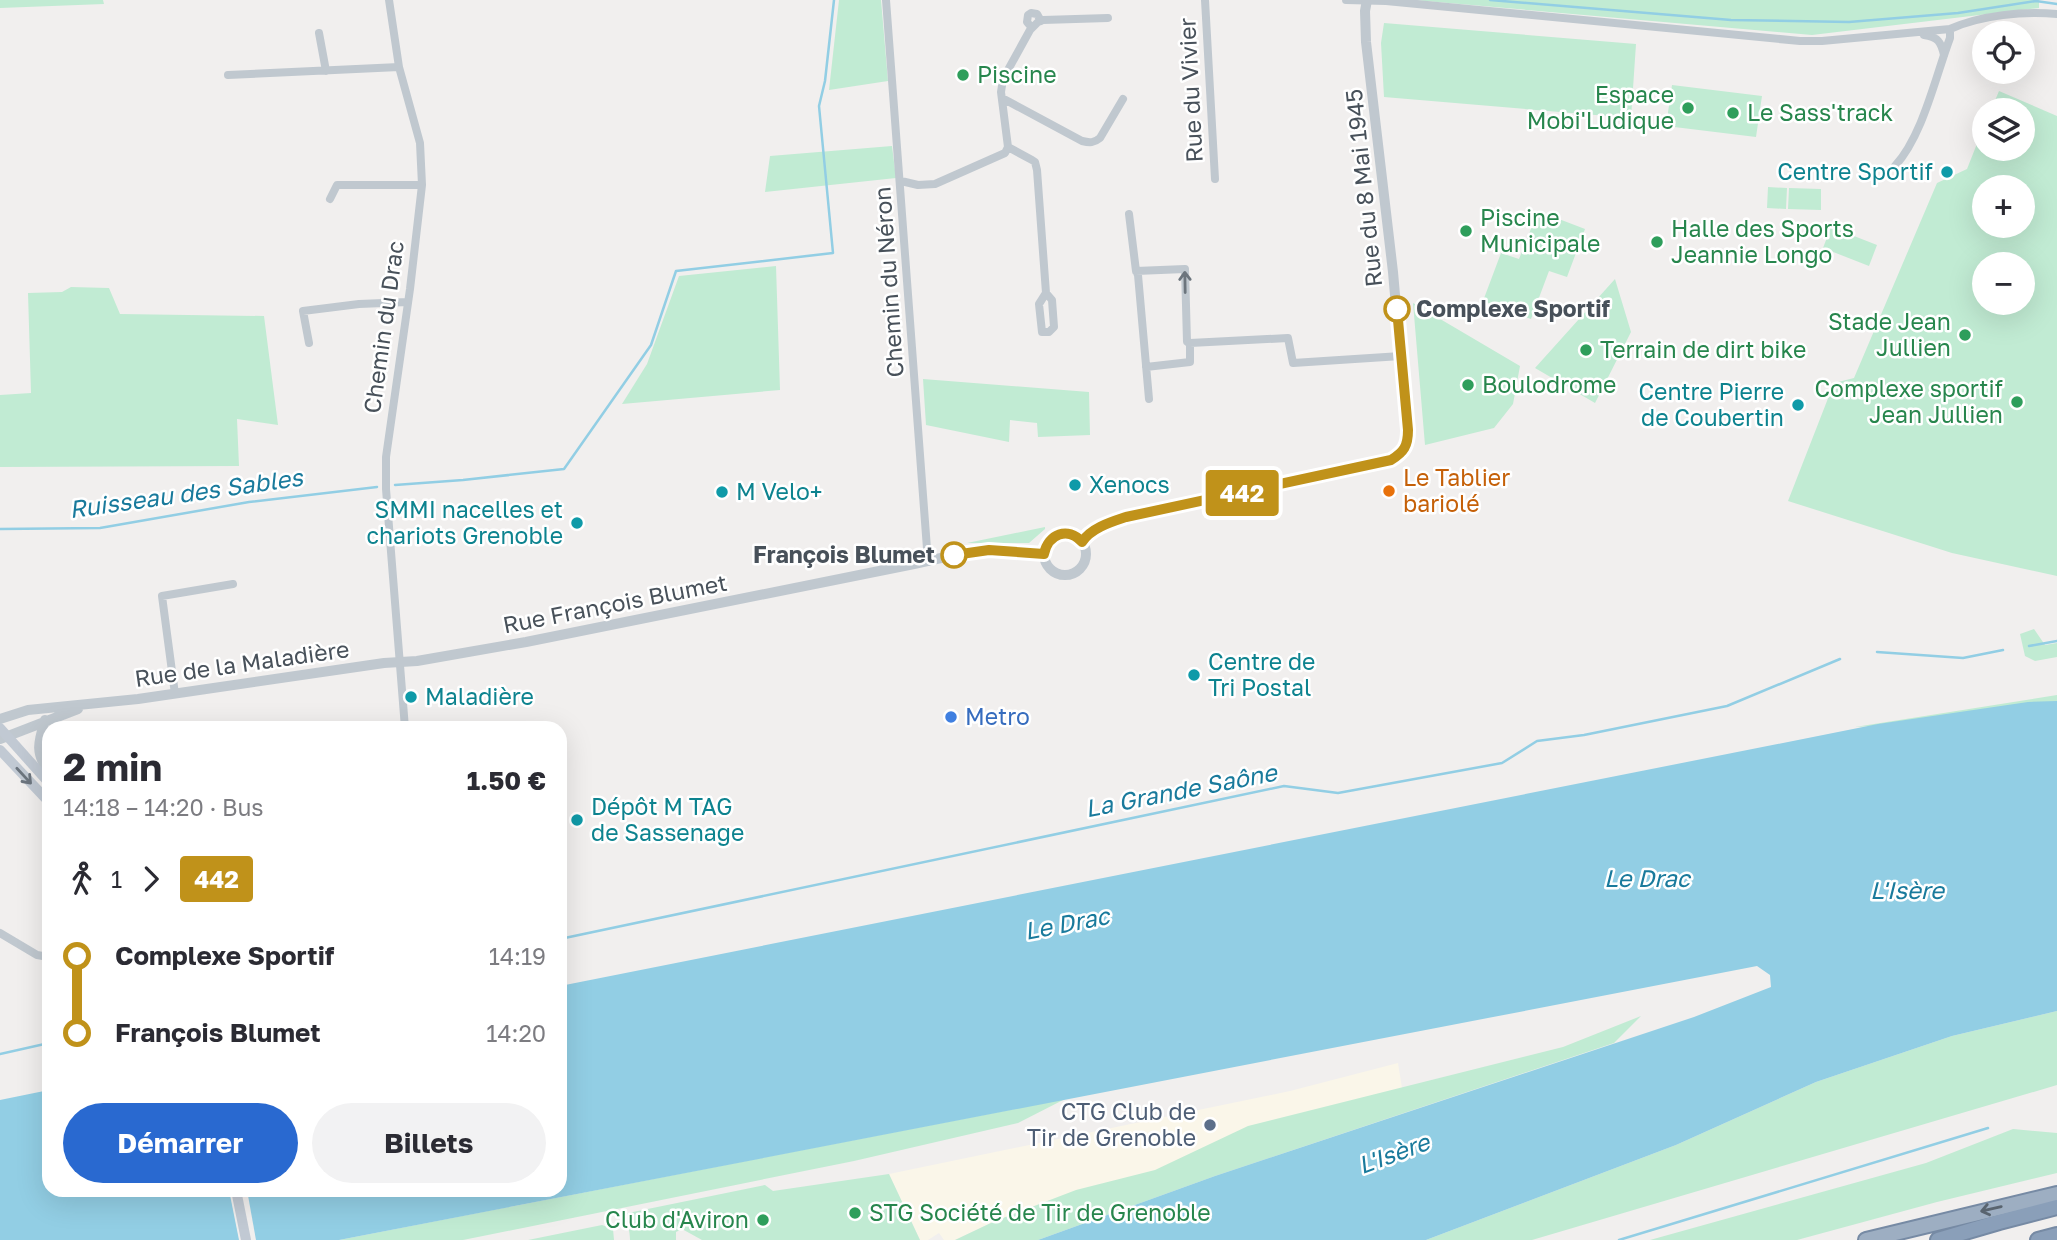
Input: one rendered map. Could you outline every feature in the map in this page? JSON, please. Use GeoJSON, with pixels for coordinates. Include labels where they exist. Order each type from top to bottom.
{"type":"FeatureCollection","features":[{"type":"Feature","properties":{"kind":"highway"},"geometry":{"type":"LineString","coordinates":[[1866,1240],[2057,1194]]}},
{"type":"Feature","properties":{"kind":"highway"},"geometry":{"type":"LineString","coordinates":[[1938,1240],[2057,1207]]}},
{"type":"Feature","properties":{"kind":"highway"},"geometry":{"type":"LineString","coordinates":[[2039,1240],[2057,1235]]}},
{"type":"Feature","properties":{"kind":"main road"},"geometry":{"type":"LineString","coordinates":[[3,734],[42,776]]}},
{"type":"Feature","properties":{"kind":"main road"},"geometry":{"type":"LineString","coordinates":[[0,750],[42,795]]}},
{"type":"Feature","properties":{"kind":"main road"},"geometry":{"type":"LineString","coordinates":[[237,1197],[246,1240]]}},
{"type":"Feature","properties":{"kind":"street","name":"Chemin du Drac"},"geometry":{"type":"LineString","coordinates":[[389,0],[399,67],[420,143],[422,185],[386,457],[387,502],[404,721]]}},
{"type":"Feature","properties":{"kind":"street","name":"Chemin du Néron"},"geometry":{"type":"LineString","coordinates":[[886,0],[929,562]]}},
{"type":"Feature","properties":{"kind":"street","name":"Rue du Vivier"},"geometry":{"type":"LineString","coordinates":[[1205,0],[1216,179]]}},
{"type":"Feature","properties":{"kind":"street"},"geometry":{"type":"LineString","coordinates":[[1346,0],[1800,41],[1950,29],[1970,22],[2021,13],[2057,14]]}},
{"type":"Feature","properties":{"kind":"street","name":"Rue du 8 Mai 1945"},"geometry":{"type":"LineString","coordinates":[[1082,542],[1086,536],[1110,522],[1126,517],[1391,460],[1401,454],[1408,444],[1367,42],[1367,0]]}},
{"type":"Feature","properties":{"kind":"street"},"geometry":{"type":"LineString","coordinates":[[901,181],[918,185],[934,184],[1005,153],[1007,147],[1002,98],[1003,79],[1032,28],[1041,21],[1108,19]]}},
{"type":"Feature","properties":{"kind":"street"},"geometry":{"type":"LineString","coordinates":[[1895,166],[1910,146],[1950,38],[1950,29]]}},
{"type":"Feature","properties":{"kind":"street"},"geometry":{"type":"LineString","coordinates":[[319,33],[326,71]]}},
{"type":"Feature","properties":{"kind":"street"},"geometry":{"type":"LineString","coordinates":[[1913,33],[1934,36],[1941,43],[1944,55]]}},
{"type":"Feature","properties":{"kind":"street"},"geometry":{"type":"LineString","coordinates":[[228,75],[399,67]]}},
{"type":"Feature","properties":{"kind":"street"},"geometry":{"type":"LineString","coordinates":[[1002,98],[1090,143],[1101,138],[1123,99]]}},
{"type":"Feature","properties":{"kind":"street"},"geometry":{"type":"LineString","coordinates":[[1007,147],[1035,162],[1046,293]]}},
{"type":"Feature","properties":{"kind":"street"},"geometry":{"type":"LineString","coordinates":[[330,199],[337,185],[422,185]]}},
{"type":"Feature","properties":{"kind":"street"},"geometry":{"type":"LineString","coordinates":[[1129,214],[1138,275],[1149,398]]}},
{"type":"Feature","properties":{"kind":"street"},"geometry":{"type":"LineString","coordinates":[[1136,271],[1185,269],[1190,362],[1146,367]]}},
{"type":"Feature","properties":{"kind":"street"},"geometry":{"type":"LineString","coordinates":[[309,343],[303,311],[359,304],[408,302]]}},
{"type":"Feature","properties":{"kind":"street"},"geometry":{"type":"LineString","coordinates":[[1190,343],[1288,338],[1293,363],[1401,356]]}},
{"type":"Feature","properties":{"kind":"street"},"geometry":{"type":"LineString","coordinates":[[1060,534],[1072,534],[1082,542],[1086,554],[1081,567],[1073,574],[1060,575],[1046,565],[1044,554],[1048,541],[1060,534]]}},
{"type":"Feature","properties":{"kind":"street","name":"Rue François Blumet"},"geometry":{"type":"LineString","coordinates":[[400,663],[526,642],[968,552],[989,550],[1044,554]]}},
{"type":"Feature","properties":{"kind":"street"},"geometry":{"type":"LineString","coordinates":[[175,694],[162,596],[233,584]]}},
{"type":"Feature","properties":{"kind":"street","name":"Rue de la Maladière"},"geometry":{"type":"LineString","coordinates":[[0,719],[28,710],[90,705],[400,663]]}},
{"type":"Feature","properties":{"kind":"street","name":"Rue de la Maladière"},"geometry":{"type":"LineString","coordinates":[[49,721],[90,705]]}},
{"type":"Feature","properties":{"kind":"street"},"geometry":{"type":"LineString","coordinates":[[45,721],[48,709]]}},
{"type":"Feature","properties":{"kind":"street","name":"Rue de la Maladière"},"geometry":{"type":"LineString","coordinates":[[3,734],[42,724]]}},
{"type":"Feature","properties":{"kind":"street"},"geometry":{"type":"LineString","coordinates":[[42,729],[38,752],[42,760]]}},
{"type":"Feature","properties":{"kind":"street"},"geometry":{"type":"LineString","coordinates":[[0,933],[42,956]]}},
{"type":"Feature","properties":{"kind":"shaded area","name":"CTG Club de Tir de Grenoble"},"geometry":{"type":"Polygon","coordinates":[[[1398,1063],[1402,1088],[1195,1159],[995,1221],[955,1240],[944,1240],[939,1233],[928,1240],[920,1240],[889,1174],[1290,1091],[1398,1063]]]}},
{"type":"Feature","properties":{"kind":"green space"},"geometry":{"type":"Polygon","coordinates":[[[0,0],[103,0],[104,4],[0,8],[0,0]]]}},
{"type":"Feature","properties":{"kind":"green space"},"geometry":{"type":"Polygon","coordinates":[[[839,0],[881,0],[888,81],[829,90],[839,0]]]}},
{"type":"Feature","properties":{"kind":"green space"},"geometry":{"type":"Polygon","coordinates":[[[1414,0],[2039,0],[2039,8],[1812,35],[1414,0]]]}},
{"type":"Feature","properties":{"kind":"green space"},"geometry":{"type":"Polygon","coordinates":[[[1384,23],[1636,44],[1631,118],[1384,97],[1381,43],[1384,23]]]}},
{"type":"Feature","properties":{"kind":"green space"},"geometry":{"type":"Polygon","coordinates":[[[1672,85],[1762,96],[1756,137],[1666,126],[1672,85]]]}},
{"type":"Feature","properties":{"kind":"green space","name":"Stade Jean Jullien"},"geometry":{"type":"Polygon","coordinates":[[[1999,91],[2015,98],[1996,98],[1999,91]]]}},
{"type":"Feature","properties":{"kind":"green space","name":"Stade Jean Jullien"},"geometry":{"type":"Polygon","coordinates":[[[2035,107],[2057,116],[2057,576],[1952,553],[1788,501],[1834,383],[1854,378],[1937,183],[1967,169],[1972,156],[1972,161],[2035,161],[2035,107]]]}},
{"type":"Feature","properties":{"kind":"green space"},"geometry":{"type":"Polygon","coordinates":[[[892,146],[896,178],[765,192],[770,156],[892,146]]]}},
{"type":"Feature","properties":{"kind":"green space"},"geometry":{"type":"Polygon","coordinates":[[[1768,187],[1787,188],[1786,209],[1767,208],[1768,187]]]}},
{"type":"Feature","properties":{"kind":"green space"},"geometry":{"type":"Polygon","coordinates":[[[1789,188],[1821,189],[1821,210],[1788,209],[1789,188]]]}},
{"type":"Feature","properties":{"kind":"green space"},"geometry":{"type":"Polygon","coordinates":[[[1538,211],[1585,229],[1567,277],[1549,271],[1531,319],[1483,301],[1501,253],[1519,259],[1538,211]]]}},
{"type":"Feature","properties":{"kind":"green space"},"geometry":{"type":"Polygon","coordinates":[[[1831,227],[1877,245],[1869,266],[1823,248],[1831,227]]]}},
{"type":"Feature","properties":{"kind":"green space"},"geometry":{"type":"Polygon","coordinates":[[[776,266],[780,390],[622,404],[647,364],[679,276],[776,266]]]}},
{"type":"Feature","properties":{"kind":"green space","name":"Terrain de dirt bike"},"geometry":{"type":"Polygon","coordinates":[[[1615,279],[1631,332],[1595,403],[1535,368],[1615,279]]]}},
{"type":"Feature","properties":{"kind":"green space"},"geometry":{"type":"Polygon","coordinates":[[[71,287],[109,288],[120,314],[264,316],[278,425],[237,419],[239,466],[0,467],[0,395],[31,393],[28,293],[62,292],[71,287]]]}},
{"type":"Feature","properties":{"kind":"green space","name":"Boulodrome"},"geometry":{"type":"Polygon","coordinates":[[[1413,303],[1520,366],[1513,404],[1494,428],[1425,445],[1413,303]]]}},
{"type":"Feature","properties":{"kind":"green space"},"geometry":{"type":"Polygon","coordinates":[[[923,379],[1089,392],[1090,435],[1038,437],[1037,423],[1010,420],[1009,442],[926,425],[923,379]]]}},
{"type":"Feature","properties":{"kind":"green space"},"geometry":{"type":"Polygon","coordinates":[[[1045,527],[1029,543],[967,543],[1045,527]]]}},
{"type":"Feature","properties":{"kind":"green space"},"geometry":{"type":"Polygon","coordinates":[[[2034,629],[2045,645],[2057,643],[2057,657],[2035,661],[2025,656],[2020,634],[2034,629]]]}},
{"type":"Feature","properties":{"kind":"green space"},"geometry":{"type":"Polygon","coordinates":[[[2057,695],[2057,716],[1855,727],[2057,695]]]}},
{"type":"Feature","properties":{"kind":"green space"},"geometry":{"type":"Polygon","coordinates":[[[2057,1011],[2057,1085],[1532,1240],[1426,1240],[1676,1145],[1816,1082],[1952,1036],[2057,1011]]]}},
{"type":"Feature","properties":{"kind":"green space"},"geometry":{"type":"Polygon","coordinates":[[[1641,1016],[1614,1043],[1215,1176],[1038,1240],[955,1240],[995,1221],[1076,1190],[1155,1170],[1248,1126],[1563,1047],[1641,1016]]]}},
{"type":"Feature","properties":{"kind":"green space"},"geometry":{"type":"Polygon","coordinates":[[[1065,1099],[1018,1123],[854,1161],[463,1240],[339,1240],[1065,1099]]]}},
{"type":"Feature","properties":{"kind":"green space"},"geometry":{"type":"Polygon","coordinates":[[[2013,1129],[2057,1133],[2057,1173],[1797,1240],[1650,1240],[1926,1163],[2013,1129]]]}},
{"type":"Feature","properties":{"kind":"green space"},"geometry":{"type":"Polygon","coordinates":[[[889,1174],[920,1240],[702,1240],[682,1229],[676,1232],[676,1240],[630,1240],[628,1213],[765,1185],[773,1191],[889,1174]]]}},
{"type":"Feature","properties":{"kind":"green space"},"geometry":{"type":"Polygon","coordinates":[[[602,1225],[613,1229],[614,1240],[528,1240],[602,1225]]]}},
{"type":"Feature","properties":{"kind":"water","name":"Le Drac"},"geometry":{"type":"Polygon","coordinates":[[[2057,701],[2057,1011],[1952,1036],[1816,1082],[1676,1145],[1426,1240],[1038,1240],[1215,1176],[1694,1017],[1771,987],[1770,975],[1757,966],[567,1196],[567,985],[1878,724],[2028,702],[2057,701]]]}},
{"type":"Feature","properties":{"kind":"water","name":"Le Drac"},"geometry":{"type":"Polygon","coordinates":[[[42,1091],[42,1197],[562,1197],[339,1240],[0,1240],[0,1100],[42,1091]]]}},
{"type":"Feature","properties":{"kind":"pier"},"geometry":{"type":"Polygon","coordinates":[[[230,1197],[248,1197],[256,1240],[239,1240],[230,1197]]]}},
{"type":"Feature","properties":{"kind":"waterway","name":"Ruisseau des Sables"},"geometry":{"type":"LineString","coordinates":[[395,485],[564,469],[651,345],[676,271],[833,253],[819,106],[825,81],[834,0]]}},
{"type":"Feature","properties":{"kind":"waterway"},"geometry":{"type":"LineString","coordinates":[[1490,0],[1731,20],[1849,22],[1958,13],[2036,1],[2057,4]]}},
{"type":"Feature","properties":{"kind":"waterway","name":"Ruisseau des Sables"},"geometry":{"type":"LineString","coordinates":[[0,529],[100,528],[249,502],[377,487]]}},
{"type":"Feature","properties":{"kind":"waterway","name":"La Grande Saône"},"geometry":{"type":"LineString","coordinates":[[2029,646],[2057,641]]}},
{"type":"Feature","properties":{"kind":"waterway","name":"La Grande Saône"},"geometry":{"type":"LineString","coordinates":[[1877,652],[1963,658],[2003,650]]}},
{"type":"Feature","properties":{"kind":"waterway","name":"La Grande Saône"},"geometry":{"type":"LineString","coordinates":[[567,938],[1284,786],[1338,793],[1502,763],[1537,741],[1584,735],[1727,706],[1840,659]]}},
{"type":"Feature","properties":{"kind":"waterway","name":"La Grande Saône"},"geometry":{"type":"LineString","coordinates":[[0,1054],[42,1045]]}},
{"type":"Feature","properties":{"kind":"waterway"},"geometry":{"type":"LineString","coordinates":[[1619,1240],[1988,1128]]}},
{"type":"Feature","properties":{"kind":"bus line","name":"442"},"geometry":{"type":"LineString","coordinates":[[954,555],[989,550],[1044,554],[1048,541],[1060,534],[1072,534],[1082,542],[1086,536],[1110,522],[1126,517],[1391,460],[1401,454],[1408,444],[1397,309]]}},
{"type":"Feature","properties":{"kind":"place","name":"Piscine"},"geometry":{"type":"Point","coordinates":[963,75]}},
{"type":"Feature","properties":{"kind":"place","name":"Espace Mobi'Ludique"},"geometry":{"type":"Point","coordinates":[1688,108]}},
{"type":"Feature","properties":{"kind":"place","name":"Le Sass'track"},"geometry":{"type":"Point","coordinates":[1733,113]}},
{"type":"Feature","properties":{"kind":"place","name":"Centre Sportif"},"geometry":{"type":"Point","coordinates":[1947,172]}},
{"type":"Feature","properties":{"kind":"place","name":"Piscine Municipale"},"geometry":{"type":"Point","coordinates":[1466,231]}},
{"type":"Feature","properties":{"kind":"place","name":"Halle des Sports Jeannie Longo"},"geometry":{"type":"Point","coordinates":[1657,242]}},
{"type":"Feature","properties":{"kind":"place","name":"Complexe Sportif"},"geometry":{"type":"Point","coordinates":[1397,309]}},
{"type":"Feature","properties":{"kind":"place","name":"Stade Jean Jullien"},"geometry":{"type":"Point","coordinates":[1965,335]}},
{"type":"Feature","properties":{"kind":"place","name":"Terrain de dirt bike"},"geometry":{"type":"Point","coordinates":[1586,350]}},
{"type":"Feature","properties":{"kind":"place","name":"Boulodrome"},"geometry":{"type":"Point","coordinates":[1468,385]}},
{"type":"Feature","properties":{"kind":"place","name":"Complexe sportif Jean Jullien"},"geometry":{"type":"Point","coordinates":[2017,402]}},
{"type":"Feature","properties":{"kind":"place","name":"Centre Pierre de Coubertin"},"geometry":{"type":"Point","coordinates":[1798,405]}},
{"type":"Feature","properties":{"kind":"place","name":"Xenocs"},"geometry":{"type":"Point","coordinates":[1075,485]}},
{"type":"Feature","properties":{"kind":"place","name":"Le Tablier bariolé"},"geometry":{"type":"Point","coordinates":[1389,491]}},
{"type":"Feature","properties":{"kind":"place","name":"M Velo+"},"geometry":{"type":"Point","coordinates":[722,492]}},
{"type":"Feature","properties":{"kind":"place","name":"SMMI nacelles et chariots Grenoble"},"geometry":{"type":"Point","coordinates":[577,523]}},
{"type":"Feature","properties":{"kind":"place","name":"François Blumet"},"geometry":{"type":"Point","coordinates":[954,555]}},
{"type":"Feature","properties":{"kind":"place","name":"Centre de Tri Postal"},"geometry":{"type":"Point","coordinates":[1194,675]}},
{"type":"Feature","properties":{"kind":"place","name":"Maladière"},"geometry":{"type":"Point","coordinates":[411,697]}},
{"type":"Feature","properties":{"kind":"place","name":"Metro"},"geometry":{"type":"Point","coordinates":[951,717]}},
{"type":"Feature","properties":{"kind":"place","name":"Dépôt M TAG de Sassenage"},"geometry":{"type":"Point","coordinates":[577,820]}},
{"type":"Feature","properties":{"kind":"place","name":"CTG Club de Tir de Grenoble"},"geometry":{"type":"Point","coordinates":[1210,1125]}},
{"type":"Feature","properties":{"kind":"place","name":"STG Société de Tir de Grenoble"},"geometry":{"type":"Point","coordinates":[855,1213]}},
{"type":"Feature","properties":{"kind":"place","name":"Club d'Aviron"},"geometry":{"type":"Point","coordinates":[763,1220]}},
{"type":"Feature","properties":{"kind":"water label","name":"L'Isère"},"geometry":{"type":"Point","coordinates":[1907,891]}},
{"type":"Feature","properties":{"kind":"water label","name":"L'Isère"},"geometry":{"type":"Point","coordinates":[1394,1154]}}]}
